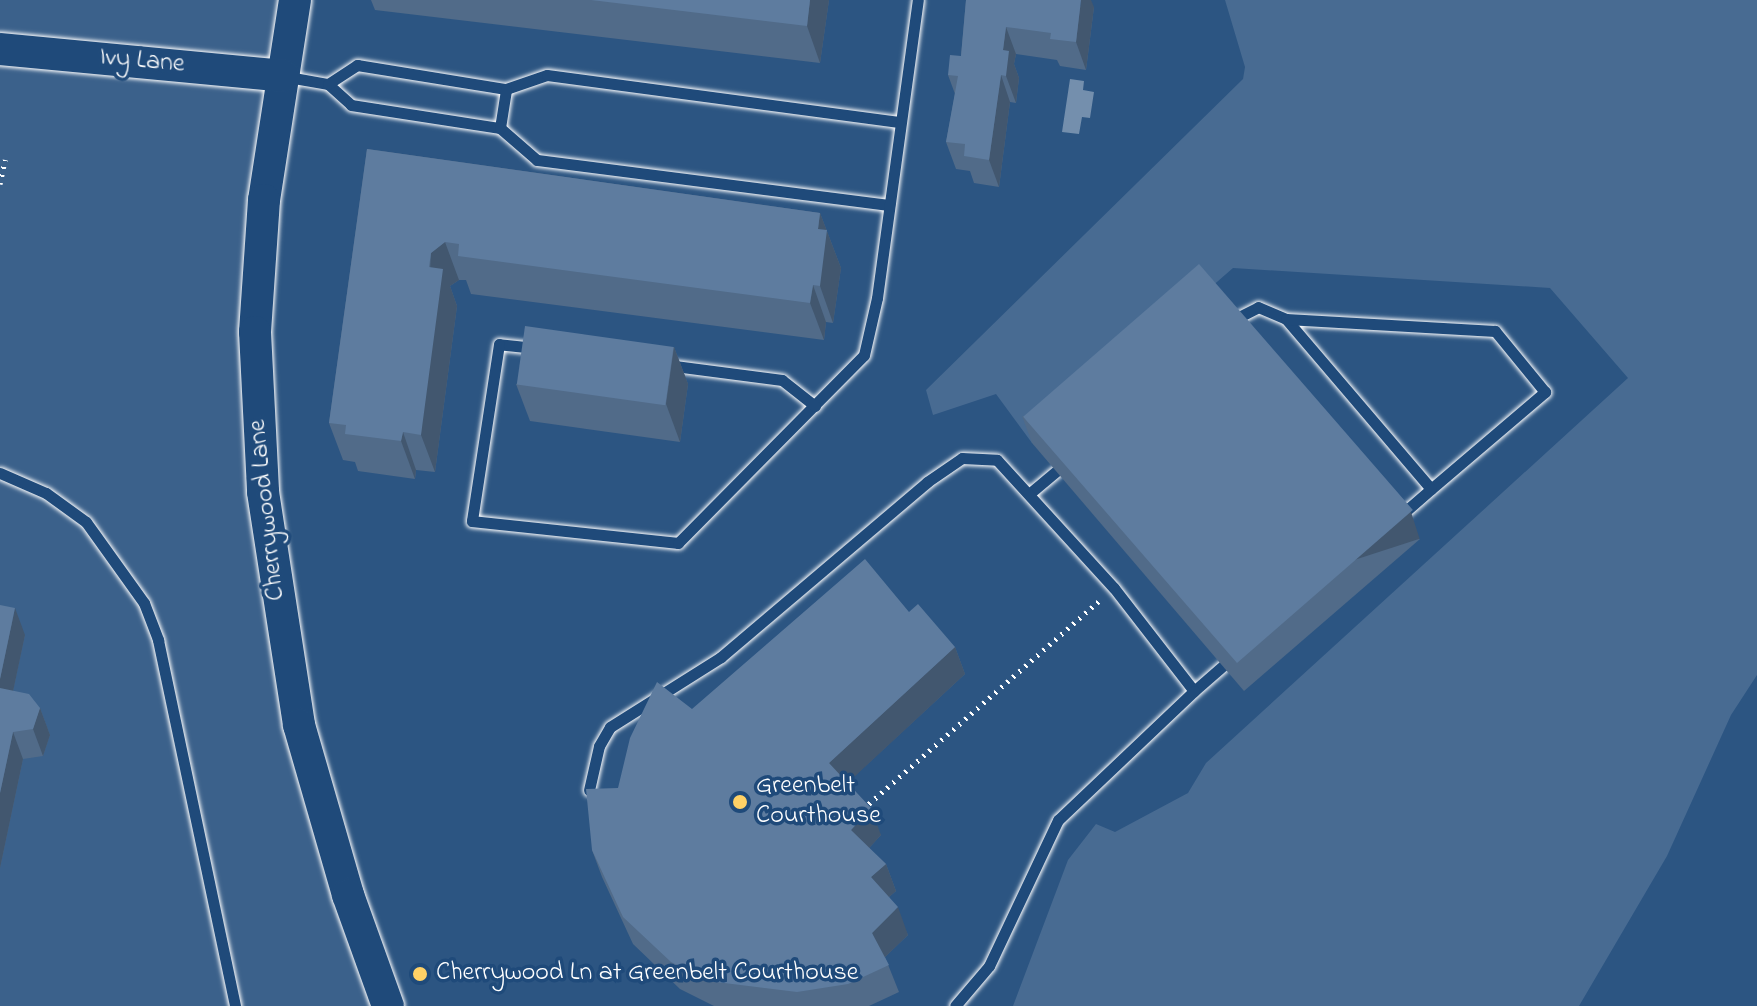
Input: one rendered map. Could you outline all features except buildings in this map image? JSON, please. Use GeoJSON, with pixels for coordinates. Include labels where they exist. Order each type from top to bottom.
{"type":"FeatureCollection","features":[{"type":"Feature","properties":{"kind":"street","name":"Cherrywood Lane"},"geometry":{"type":"LineString","coordinates":[[295,0],[264,200],[255,332],[272,576],[315,787],[388,1006]]}},
{"type":"Feature","properties":{"kind":"street","name":"Ivy Lane"},"geometry":{"type":"LineString","coordinates":[[0,49],[284,76]]}},
{"type":"Feature","properties":{"kind":"lane"},"geometry":{"type":"LineString","coordinates":[[546,350],[499,344],[472,521],[678,543],[864,355],[870,338],[918,0]]}},
{"type":"Feature","properties":{"kind":"lane"},"geometry":{"type":"LineString","coordinates":[[328,84],[357,65],[506,89],[547,75],[899,122]]}},
{"type":"Feature","properties":{"kind":"lane"},"geometry":{"type":"LineString","coordinates":[[284,76],[328,84],[351,105],[500,128],[537,160],[889,205]]}},
{"type":"Feature","properties":{"kind":"lane"},"geometry":{"type":"LineString","coordinates":[[500,128],[506,89]]}},
{"type":"Feature","properties":{"kind":"lane"},"geometry":{"type":"LineString","coordinates":[[1233,320],[1258,307],[1286,319],[1495,331],[1545,392],[1400,516]]}},
{"type":"Feature","properties":{"kind":"lane"},"geometry":{"type":"LineString","coordinates":[[1286,319],[1431,489]]}},
{"type":"Feature","properties":{"kind":"lane"},"geometry":{"type":"LineString","coordinates":[[656,364],[782,380],[815,406]]}},
{"type":"Feature","properties":{"kind":"lane"},"geometry":{"type":"LineString","coordinates":[[589,790],[599,746],[610,727],[721,657],[951,466],[971,456],[989,456],[1013,473],[1114,588],[1194,691]]}},
{"type":"Feature","properties":{"kind":"lane"},"geometry":{"type":"LineString","coordinates":[[1029,494],[1056,471]]}},
{"type":"Feature","properties":{"kind":"lane"},"geometry":{"type":"LineString","coordinates":[[0,473],[46,493],[86,522],[144,603],[158,640],[235,1006]]}},
{"type":"Feature","properties":{"kind":"lane"},"geometry":{"type":"LineString","coordinates":[[955,1006],[989,966],[1058,820],[1223,666]]}},
{"type":"Feature","properties":{"kind":"path"},"geometry":{"type":"LineString","coordinates":[[0,184],[5,160]]}},
{"type":"Feature","properties":{"kind":"path"},"geometry":{"type":"LineString","coordinates":[[859,812],[1114,588]]}},
{"type":"Feature","properties":{"kind":"shaded area"},"geometry":{"type":"Polygon","coordinates":[[[0,0],[295,0],[264,200],[272,576],[388,1006],[0,1006],[0,0]]]}},
{"type":"Feature","properties":{"kind":"shaded area"},"geometry":{"type":"Polygon","coordinates":[[[1225,0],[1757,0],[1757,675],[1731,715],[1667,856],[1579,1006],[1013,1006],[1068,860],[1096,824],[1115,832],[1188,793],[1206,763],[1628,378],[1550,288],[1233,268],[1032,443],[996,394],[933,415],[926,390],[1243,79],[1245,67],[1225,0]]]}},
{"type":"Feature","properties":{"kind":"shaded area"},"geometry":{"type":"Polygon","coordinates":[[[1070,79],[1084,81],[1083,90],[1094,92],[1090,118],[1082,117],[1079,134],[1062,132],[1070,79]]]}},
{"type":"Feature","properties":{"kind":"place","name":"Greenbelt Courthouse"},"geometry":{"type":"Point","coordinates":[740,802]}},
{"type":"Feature","properties":{"kind":"place","name":"Cherrywood Ln at Greenbelt Courthouse"},"geometry":{"type":"Point","coordinates":[420,974]}}]}
